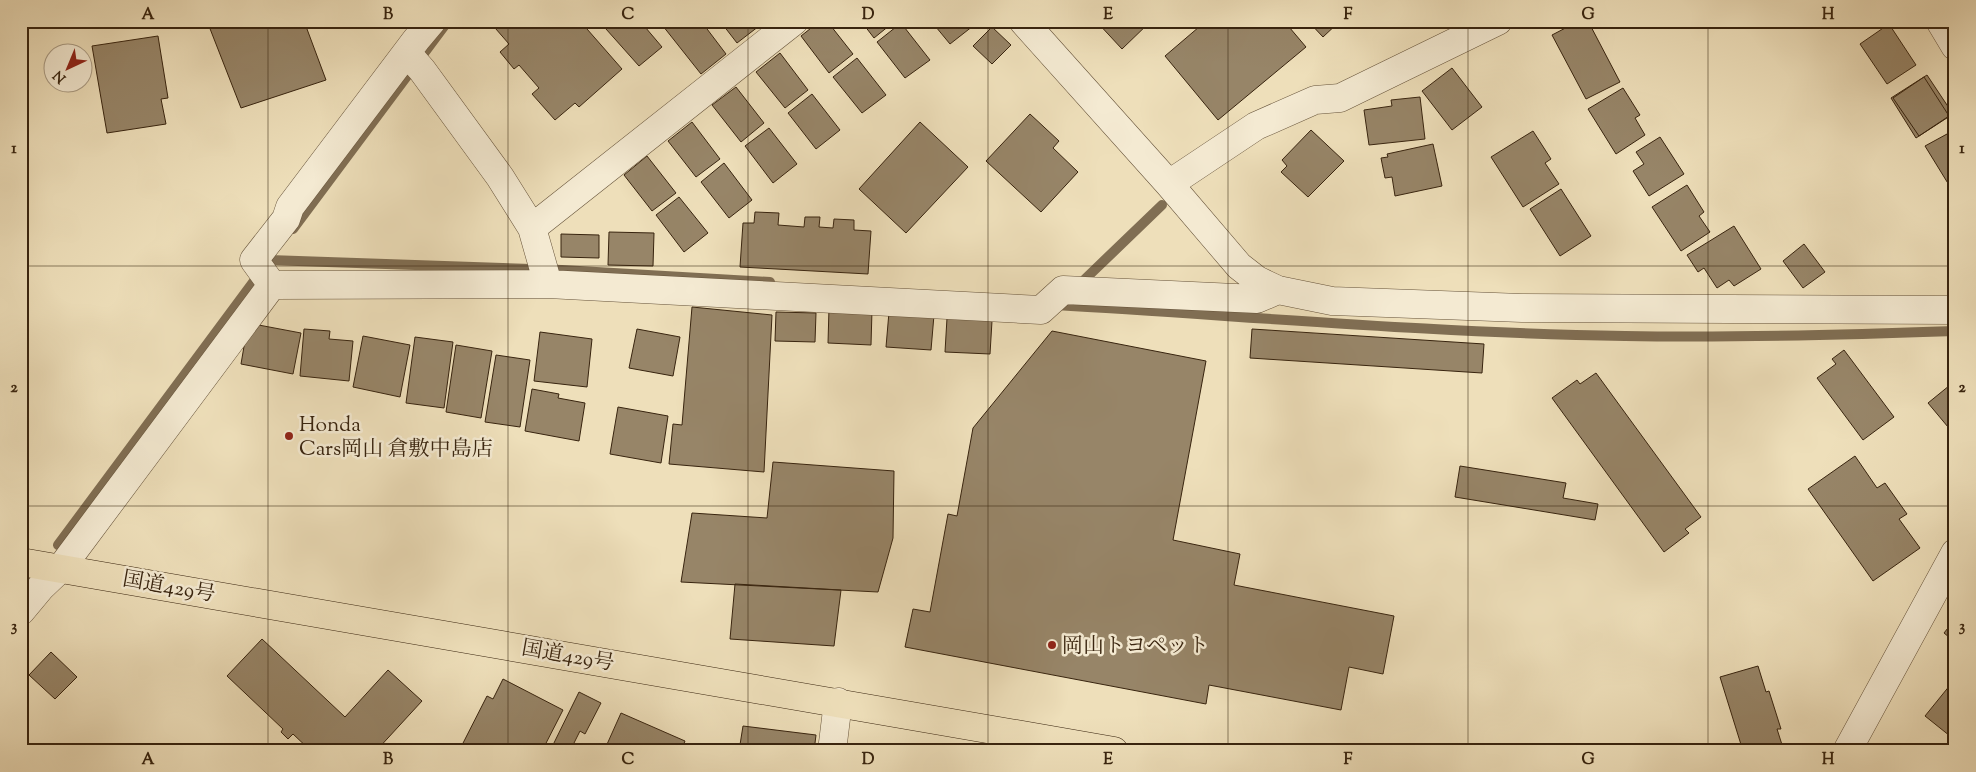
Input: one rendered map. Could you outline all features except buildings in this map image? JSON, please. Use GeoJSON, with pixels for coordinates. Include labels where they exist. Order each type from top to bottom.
{"type":"FeatureCollection","features":[{"type":"Feature","properties":{"kind":"highway","name":"国道429号"},"geometry":{"type":"LineString","coordinates":[[21,562],[1114,751]]}},
{"type":"Feature","properties":{"kind":"street"},"geometry":{"type":"LineString","coordinates":[[532,228],[794,21]]}},
{"type":"Feature","properties":{"kind":"street"},"geometry":{"type":"LineString","coordinates":[[1024,21],[1239,266],[1257,280],[1278,290],[1332,301],[1522,308],[1955,310]]}},
{"type":"Feature","properties":{"kind":"street"},"geometry":{"type":"LineString","coordinates":[[1169,184],[1256,126],[1315,100],[1340,98],[1498,21]]}},
{"type":"Feature","properties":{"kind":"street"},"geometry":{"type":"LineString","coordinates":[[1940,21],[1955,46]]}},
{"type":"Feature","properties":{"kind":"street"},"geometry":{"type":"LineString","coordinates":[[265,275],[254,260],[286,219],[290,207],[416,44],[532,228],[546,275]]}},
{"type":"Feature","properties":{"kind":"street"},"geometry":{"type":"LineString","coordinates":[[265,275],[546,275],[1041,310],[1063,290],[1257,299],[1278,290]]}},
{"type":"Feature","properties":{"kind":"street"},"geometry":{"type":"LineString","coordinates":[[21,611],[40,587],[61,568],[265,275]]}},
{"type":"Feature","properties":{"kind":"street"},"geometry":{"type":"LineString","coordinates":[[1847,751],[1955,553]]}},
{"type":"Feature","properties":{"kind":"street"},"geometry":{"type":"LineString","coordinates":[[832,751],[838,702]]}},
{"type":"Feature","properties":{"kind":"waterway"},"geometry":{"type":"LineString","coordinates":[[293,229],[448,21]]}},
{"type":"Feature","properties":{"kind":"waterway"},"geometry":{"type":"LineString","coordinates":[[1083,281],[1162,205]]}},
{"type":"Feature","properties":{"kind":"waterway"},"geometry":{"type":"LineString","coordinates":[[269,260],[562,270],[770,282]]}},
{"type":"Feature","properties":{"kind":"waterway"},"geometry":{"type":"LineString","coordinates":[[58,545],[260,273]]}},
{"type":"Feature","properties":{"kind":"waterway"},"geometry":{"type":"LineString","coordinates":[[1056,305],[1411,328],[1554,334],[1666,337],[1955,331]]}},
{"type":"Feature","properties":{"kind":"place","name":"Honda Cars岡山 倉敷中島店"},"geometry":{"type":"Point","coordinates":[289,436]}},
{"type":"Feature","properties":{"kind":"place","name":"岡山トヨペット"},"geometry":{"type":"Point","coordinates":[1052,645]}}]}
